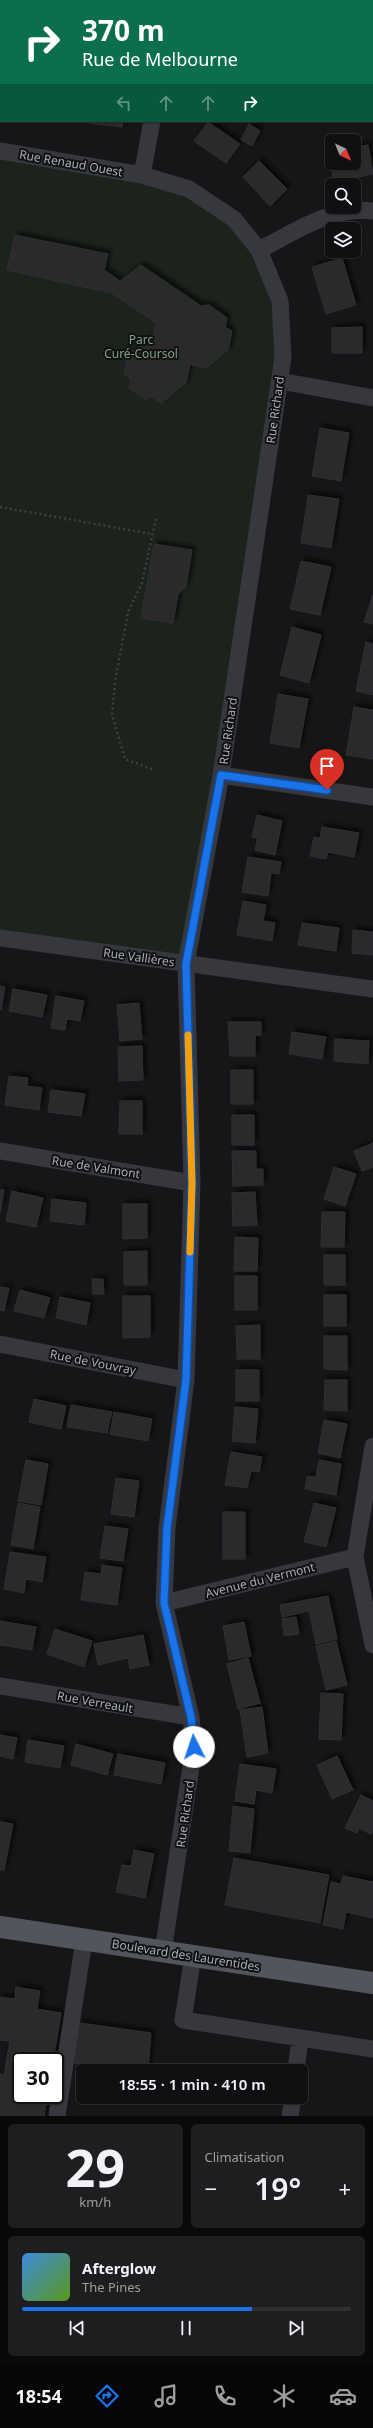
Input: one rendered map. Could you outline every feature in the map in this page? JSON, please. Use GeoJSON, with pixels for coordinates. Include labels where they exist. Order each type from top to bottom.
{"type":"FeatureCollection","features":[{"type":"Feature","properties":{"kind":"main road","name":"Boulevard des Laurentides"},"geometry":{"type":"LineString","coordinates":[[0,1927],[373,1984]]}},
{"type":"Feature","properties":{"kind":"street"},"geometry":{"type":"LineString","coordinates":[[142,175],[152,122]]}},
{"type":"Feature","properties":{"kind":"street","name":"Rue Renaud Ouest"},"geometry":{"type":"LineString","coordinates":[[0,151],[142,175]]}},
{"type":"Feature","properties":{"kind":"street","name":"Rue Richard"},"geometry":{"type":"LineString","coordinates":[[142,175],[189,189],[234,219],[259,250],[280,301],[283,358],[221,775],[186,964],[192,1183],[186,1380],[167,1528],[164,1603],[191,1717],[193,1754],[163,1952]]}},
{"type":"Feature","properties":{"kind":"street"},"geometry":{"type":"LineString","coordinates":[[259,250],[329,215],[362,209],[373,211]]}},
{"type":"Feature","properties":{"kind":"street"},"geometry":{"type":"LineString","coordinates":[[280,381],[373,398]]}},
{"type":"Feature","properties":{"kind":"street"},"geometry":{"type":"LineString","coordinates":[[221,775],[373,797]]}},
{"type":"Feature","properties":{"kind":"street","name":"Rue Vallières"},"geometry":{"type":"LineString","coordinates":[[0,938],[373,989]]}},
{"type":"Feature","properties":{"kind":"street","name":"Rue de Valmont"},"geometry":{"type":"LineString","coordinates":[[0,1151],[192,1183]]}},
{"type":"Feature","properties":{"kind":"street","name":"Rue de Vouvray"},"geometry":{"type":"LineString","coordinates":[[0,1345],[186,1380]]}},
{"type":"Feature","properties":{"kind":"street"},"geometry":{"type":"LineString","coordinates":[[373,1446],[355,1557],[373,1645]]}},
{"type":"Feature","properties":{"kind":"street","name":"Avenue du Vermont"},"geometry":{"type":"LineString","coordinates":[[164,1603],[355,1557]]}},
{"type":"Feature","properties":{"kind":"street","name":"Rue Verreault"},"geometry":{"type":"LineString","coordinates":[[0,1686],[191,1717]]}},
{"type":"Feature","properties":{"kind":"street"},"geometry":{"type":"LineString","coordinates":[[57,2116],[84,1940]]}},
{"type":"Feature","properties":{"kind":"street"},"geometry":{"type":"LineString","coordinates":[[193,1956],[183,2020],[373,2049]]}},
{"type":"Feature","properties":{"kind":"street"},"geometry":{"type":"LineString","coordinates":[[297,2064],[300,2038]]}},
{"type":"Feature","properties":{"kind":"street"},"geometry":{"type":"LineString","coordinates":[[290,2116],[292,2104]]}},
{"type":"Feature","properties":{"kind":"path"},"geometry":{"type":"LineString","coordinates":[[0,507],[152,534]]}},
{"type":"Feature","properties":{"kind":"path"},"geometry":{"type":"LineString","coordinates":[[152,769],[125,759],[112,714],[114,682],[128,612],[142,583],[156,518]]}},
{"type":"Feature","properties":{"kind":"green space","name":"Parc Curé-Coursol"},"geometry":{"type":"Polygon","coordinates":[[[0,151],[142,175],[234,219],[280,301],[283,357],[186,964],[0,938],[0,151]]]}},
{"type":"Feature","properties":{"kind":"building"},"geometry":{"type":"Polygon","coordinates":[[[89,122],[123,122],[122,127],[89,122]]]}},
{"type":"Feature","properties":{"kind":"building"},"geometry":{"type":"Polygon","coordinates":[[[208,122],[240,144],[226,163],[194,141],[208,122]]]}},
{"type":"Feature","properties":{"kind":"building"},"geometry":{"type":"Polygon","coordinates":[[[249,124],[260,131],[252,146],[241,140],[249,124]]]}},
{"type":"Feature","properties":{"kind":"building"},"geometry":{"type":"Polygon","coordinates":[[[368,145],[373,174],[354,178],[333,178],[332,170],[361,170],[361,146],[368,145]]]}},
{"type":"Feature","properties":{"kind":"building"},"geometry":{"type":"Polygon","coordinates":[[[259,161],[287,189],[270,206],[243,177],[259,161]]]}},
{"type":"Feature","properties":{"kind":"building"},"geometry":{"type":"Polygon","coordinates":[[[15,235],[108,254],[104,270],[120,281],[141,265],[201,306],[209,305],[227,318],[225,327],[232,331],[228,350],[206,368],[190,364],[186,383],[161,403],[151,396],[146,400],[129,388],[131,379],[124,374],[128,355],[154,333],[156,323],[112,293],[7,270],[15,235]]]}},
{"type":"Feature","properties":{"kind":"building"},"geometry":{"type":"Polygon","coordinates":[[[342,258],[356,305],[326,314],[312,267],[342,258]]]}},
{"type":"Feature","properties":{"kind":"building"},"geometry":{"type":"Polygon","coordinates":[[[362,327],[362,353],[332,353],[332,328],[362,327]]]}},
{"type":"Feature","properties":{"kind":"building"},"geometry":{"type":"Polygon","coordinates":[[[320,428],[349,433],[341,481],[312,476],[320,428]]]}},
{"type":"Feature","properties":{"kind":"building"},"geometry":{"type":"Polygon","coordinates":[[[308,495],[339,499],[331,548],[301,543],[308,495]]]}},
{"type":"Feature","properties":{"kind":"building"},"geometry":{"type":"Polygon","coordinates":[[[154,544],[192,550],[186,587],[178,594],[173,623],[141,618],[154,544]]]}},
{"type":"Feature","properties":{"kind":"building"},"geometry":{"type":"Polygon","coordinates":[[[301,561],[331,567],[320,615],[290,609],[301,561]]]}},
{"type":"Feature","properties":{"kind":"building"},"geometry":{"type":"Polygon","coordinates":[[[373,595],[373,624],[364,622],[373,595]]]}},
{"type":"Feature","properties":{"kind":"building"},"geometry":{"type":"Polygon","coordinates":[[[292,627],[321,635],[309,683],[280,675],[292,627]]]}},
{"type":"Feature","properties":{"kind":"building"},"geometry":{"type":"Polygon","coordinates":[[[366,642],[373,644],[373,695],[356,691],[366,642]]]}},
{"type":"Feature","properties":{"kind":"building"},"geometry":{"type":"Polygon","coordinates":[[[278,694],[308,699],[299,748],[270,743],[278,694]]]}},
{"type":"Feature","properties":{"kind":"building"},"geometry":{"type":"Polygon","coordinates":[[[354,707],[373,710],[373,759],[346,755],[354,707]]]}},
{"type":"Feature","properties":{"kind":"building"},"geometry":{"type":"Polygon","coordinates":[[[257,815],[282,821],[275,855],[255,850],[258,838],[252,837],[257,815]]]}},
{"type":"Feature","properties":{"kind":"building"},"geometry":{"type":"Polygon","coordinates":[[[322,827],[359,833],[354,857],[328,852],[326,859],[310,856],[314,837],[320,838],[322,827]]]}},
{"type":"Feature","properties":{"kind":"building"},"geometry":{"type":"Polygon","coordinates":[[[248,857],[281,862],[279,874],[271,873],[268,896],[242,892],[248,857]]]}},
{"type":"Feature","properties":{"kind":"building"},"geometry":{"type":"Polygon","coordinates":[[[243,901],[266,905],[263,921],[275,923],[272,941],[237,935],[243,901]]]}},
{"type":"Feature","properties":{"kind":"building"},"geometry":{"type":"Polygon","coordinates":[[[302,923],[339,928],[336,951],[298,945],[302,923]]]}},
{"type":"Feature","properties":{"kind":"building"},"geometry":{"type":"Polygon","coordinates":[[[353,930],[373,932],[373,955],[352,953],[353,930]]]}},
{"type":"Feature","properties":{"kind":"building"},"geometry":{"type":"Polygon","coordinates":[[[0,986],[5,987],[1,1010],[0,1010],[0,986]]]}},
{"type":"Feature","properties":{"kind":"building"},"geometry":{"type":"Polygon","coordinates":[[[13,989],[47,995],[42,1017],[9,1011],[13,989]]]}},
{"type":"Feature","properties":{"kind":"building"},"geometry":{"type":"Polygon","coordinates":[[[56,996],[84,1001],[80,1021],[67,1019],[65,1030],[51,1028],[56,996]]]}},
{"type":"Feature","properties":{"kind":"building"},"geometry":{"type":"Polygon","coordinates":[[[139,1003],[142,1039],[120,1041],[117,1005],[139,1003]]]}},
{"type":"Feature","properties":{"kind":"building"},"geometry":{"type":"Polygon","coordinates":[[[228,1022],[261,1022],[261,1035],[255,1035],[255,1056],[230,1056],[228,1022]]]}},
{"type":"Feature","properties":{"kind":"building"},"geometry":{"type":"Polygon","coordinates":[[[292,1032],[326,1037],[322,1059],[289,1054],[292,1032]]]}},
{"type":"Feature","properties":{"kind":"building"},"geometry":{"type":"Polygon","coordinates":[[[335,1039],[369,1041],[368,1064],[334,1061],[335,1039]]]}},
{"type":"Feature","properties":{"kind":"building"},"geometry":{"type":"Polygon","coordinates":[[[142,1046],[143,1080],[119,1081],[118,1047],[142,1046]]]}},
{"type":"Feature","properties":{"kind":"building"},"geometry":{"type":"Polygon","coordinates":[[[231,1070],[253,1070],[253,1104],[231,1104],[231,1070]]]}},
{"type":"Feature","properties":{"kind":"building"},"geometry":{"type":"Polygon","coordinates":[[[9,1076],[28,1078],[27,1086],[42,1088],[39,1110],[5,1105],[9,1076]]]}},
{"type":"Feature","properties":{"kind":"building"},"geometry":{"type":"Polygon","coordinates":[[[51,1090],[85,1094],[81,1116],[48,1112],[51,1090]]]}},
{"type":"Feature","properties":{"kind":"building"},"geometry":{"type":"Polygon","coordinates":[[[120,1101],[142,1101],[142,1134],[119,1134],[120,1101]]]}},
{"type":"Feature","properties":{"kind":"building"},"geometry":{"type":"Polygon","coordinates":[[[232,1115],[254,1115],[254,1145],[232,1145],[232,1115]]]}},
{"type":"Feature","properties":{"kind":"building"},"geometry":{"type":"Polygon","coordinates":[[[373,1143],[373,1167],[362,1171],[354,1151],[373,1143]]]}},
{"type":"Feature","properties":{"kind":"building"},"geometry":{"type":"Polygon","coordinates":[[[232,1151],[256,1151],[256,1169],[263,1169],[263,1185],[233,1186],[232,1151]]]}},
{"type":"Feature","properties":{"kind":"building"},"geometry":{"type":"Polygon","coordinates":[[[334,1167],[356,1174],[345,1206],[324,1199],[334,1167]]]}},
{"type":"Feature","properties":{"kind":"building"},"geometry":{"type":"Polygon","coordinates":[[[0,1190],[4,1190],[0,1213],[0,1190]]]}},
{"type":"Feature","properties":{"kind":"building"},"geometry":{"type":"Polygon","coordinates":[[[12,1191],[43,1198],[36,1227],[6,1221],[12,1191]]]}},
{"type":"Feature","properties":{"kind":"building"},"geometry":{"type":"Polygon","coordinates":[[[255,1192],[257,1225],[233,1226],[232,1193],[255,1192]]]}},
{"type":"Feature","properties":{"kind":"building"},"geometry":{"type":"Polygon","coordinates":[[[52,1199],[86,1203],[84,1225],[50,1221],[52,1199]]]}},
{"type":"Feature","properties":{"kind":"building"},"geometry":{"type":"Polygon","coordinates":[[[123,1204],[147,1204],[147,1238],[123,1239],[123,1204]]]}},
{"type":"Feature","properties":{"kind":"building"},"geometry":{"type":"Polygon","coordinates":[[[322,1212],[345,1212],[344,1247],[321,1247],[322,1212]]]}},
{"type":"Feature","properties":{"kind":"building"},"geometry":{"type":"Polygon","coordinates":[[[235,1237],[258,1238],[257,1271],[234,1271],[235,1237]]]}},
{"type":"Feature","properties":{"kind":"building"},"geometry":{"type":"Polygon","coordinates":[[[147,1251],[147,1285],[124,1285],[124,1252],[147,1251]]]}},
{"type":"Feature","properties":{"kind":"building"},"geometry":{"type":"Polygon","coordinates":[[[324,1255],[345,1255],[345,1285],[324,1285],[324,1255]]]}},
{"type":"Feature","properties":{"kind":"building"},"geometry":{"type":"Polygon","coordinates":[[[235,1276],[257,1276],[257,1310],[235,1310],[235,1276]]]}},
{"type":"Feature","properties":{"kind":"building"},"geometry":{"type":"Polygon","coordinates":[[[92,1279],[103,1279],[104,1294],[93,1294],[92,1279]]]}},
{"type":"Feature","properties":{"kind":"building"},"geometry":{"type":"Polygon","coordinates":[[[0,1287],[9,1288],[4,1311],[0,1310],[0,1287]]]}},
{"type":"Feature","properties":{"kind":"building"},"geometry":{"type":"Polygon","coordinates":[[[20,1290],[50,1298],[44,1318],[14,1311],[20,1290]]]}},
{"type":"Feature","properties":{"kind":"building"},"geometry":{"type":"Polygon","coordinates":[[[324,1295],[346,1295],[346,1326],[324,1326],[324,1295]]]}},
{"type":"Feature","properties":{"kind":"building"},"geometry":{"type":"Polygon","coordinates":[[[123,1296],[150,1296],[150,1337],[123,1338],[123,1296]]]}},
{"type":"Feature","properties":{"kind":"building"},"geometry":{"type":"Polygon","coordinates":[[[60,1297],[90,1303],[86,1325],[56,1318],[60,1297]]]}},
{"type":"Feature","properties":{"kind":"building"},"geometry":{"type":"Polygon","coordinates":[[[260,1325],[260,1359],[237,1359],[236,1326],[260,1325]]]}},
{"type":"Feature","properties":{"kind":"building"},"geometry":{"type":"Polygon","coordinates":[[[324,1336],[347,1336],[347,1370],[324,1369],[324,1336]]]}},
{"type":"Feature","properties":{"kind":"building"},"geometry":{"type":"Polygon","coordinates":[[[236,1370],[259,1370],[259,1401],[236,1401],[236,1370]]]}},
{"type":"Feature","properties":{"kind":"building"},"geometry":{"type":"Polygon","coordinates":[[[325,1380],[347,1380],[347,1411],[324,1410],[325,1380]]]}},
{"type":"Feature","properties":{"kind":"building"},"geometry":{"type":"Polygon","coordinates":[[[34,1399],[66,1406],[61,1429],[29,1422],[34,1399]]]}},
{"type":"Feature","properties":{"kind":"building"},"geometry":{"type":"Polygon","coordinates":[[[71,1405],[112,1412],[107,1433],[67,1427],[71,1405]]]}},
{"type":"Feature","properties":{"kind":"building"},"geometry":{"type":"Polygon","coordinates":[[[235,1407],[258,1409],[255,1443],[232,1441],[235,1407]]]}},
{"type":"Feature","properties":{"kind":"building"},"geometry":{"type":"Polygon","coordinates":[[[114,1412],[152,1419],[148,1441],[110,1434],[114,1412]]]}},
{"type":"Feature","properties":{"kind":"building"},"geometry":{"type":"Polygon","coordinates":[[[324,1420],[347,1424],[340,1458],[318,1453],[324,1420]]]}},
{"type":"Feature","properties":{"kind":"building"},"geometry":{"type":"Polygon","coordinates":[[[231,1452],[262,1457],[259,1472],[251,1471],[247,1488],[225,1485],[231,1452]]]}},
{"type":"Feature","properties":{"kind":"building"},"geometry":{"type":"Polygon","coordinates":[[[26,1460],[48,1464],[41,1505],[18,1501],[26,1460]]]}},
{"type":"Feature","properties":{"kind":"building"},"geometry":{"type":"Polygon","coordinates":[[[319,1460],[341,1464],[336,1495],[305,1489],[307,1476],[316,1477],[319,1460]]]}},
{"type":"Feature","properties":{"kind":"building"},"geometry":{"type":"Polygon","coordinates":[[[116,1478],[139,1481],[134,1517],[111,1514],[116,1478]]]}},
{"type":"Feature","properties":{"kind":"building"},"geometry":{"type":"Polygon","coordinates":[[[18,1503],[40,1507],[33,1549],[11,1545],[18,1503]]]}},
{"type":"Feature","properties":{"kind":"building"},"geometry":{"type":"Polygon","coordinates":[[[314,1503],[336,1508],[326,1547],[304,1542],[314,1503]]]}},
{"type":"Feature","properties":{"kind":"building"},"geometry":{"type":"Polygon","coordinates":[[[223,1512],[245,1512],[245,1559],[223,1559],[223,1512]]]}},
{"type":"Feature","properties":{"kind":"building"},"geometry":{"type":"Polygon","coordinates":[[[105,1526],[128,1529],[123,1561],[100,1558],[105,1526]]]}},
{"type":"Feature","properties":{"kind":"building"},"geometry":{"type":"Polygon","coordinates":[[[10,1552],[46,1557],[42,1582],[26,1579],[24,1593],[4,1589],[10,1552]]]}},
{"type":"Feature","properties":{"kind":"building"},"geometry":{"type":"Polygon","coordinates":[[[102,1565],[122,1568],[117,1605],[81,1600],[85,1572],[101,1574],[102,1565]]]}},
{"type":"Feature","properties":{"kind":"building"},"geometry":{"type":"Polygon","coordinates":[[[328,1596],[337,1639],[316,1644],[309,1611],[282,1617],[280,1605],[328,1596]]]}},
{"type":"Feature","properties":{"kind":"building"},"geometry":{"type":"Polygon","coordinates":[[[296,1617],[299,1634],[284,1636],[282,1619],[296,1617]]]}},
{"type":"Feature","properties":{"kind":"building"},"geometry":{"type":"Polygon","coordinates":[[[0,1621],[36,1627],[32,1650],[0,1645],[0,1621]]]}},
{"type":"Feature","properties":{"kind":"building"},"geometry":{"type":"Polygon","coordinates":[[[244,1622],[251,1656],[229,1660],[223,1626],[244,1622]]]}},
{"type":"Feature","properties":{"kind":"building"},"geometry":{"type":"Polygon","coordinates":[[[55,1629],[92,1641],[84,1667],[47,1654],[55,1629]]]}},
{"type":"Feature","properties":{"kind":"building"},"geometry":{"type":"Polygon","coordinates":[[[143,1635],[149,1665],[130,1669],[128,1658],[98,1665],[94,1644],[143,1635]]]}},
{"type":"Feature","properties":{"kind":"building"},"geometry":{"type":"Polygon","coordinates":[[[336,1641],[347,1685],[326,1690],[316,1646],[336,1641]]]}},
{"type":"Feature","properties":{"kind":"building"},"geometry":{"type":"Polygon","coordinates":[[[248,1658],[260,1703],[238,1709],[227,1664],[248,1658]]]}},
{"type":"Feature","properties":{"kind":"building"},"geometry":{"type":"Polygon","coordinates":[[[321,1693],[343,1694],[341,1740],[319,1739],[321,1693]]]}},
{"type":"Feature","properties":{"kind":"building"},"geometry":{"type":"Polygon","coordinates":[[[262,1707],[268,1753],[247,1757],[240,1710],[262,1707]]]}},
{"type":"Feature","properties":{"kind":"building"},"geometry":{"type":"Polygon","coordinates":[[[0,1735],[17,1738],[13,1759],[0,1756],[0,1735]]]}},
{"type":"Feature","properties":{"kind":"building"},"geometry":{"type":"Polygon","coordinates":[[[28,1740],[64,1746],[60,1768],[25,1762],[28,1740]]]}},
{"type":"Feature","properties":{"kind":"building"},"geometry":{"type":"Polygon","coordinates":[[[76,1744],[113,1754],[107,1775],[71,1765],[76,1744]]]}},
{"type":"Feature","properties":{"kind":"building"},"geometry":{"type":"Polygon","coordinates":[[[118,1754],[165,1763],[161,1784],[114,1775],[118,1754]]]}},
{"type":"Feature","properties":{"kind":"building"},"geometry":{"type":"Polygon","coordinates":[[[337,1756],[353,1790],[332,1799],[317,1765],[337,1756]]]}},
{"type":"Feature","properties":{"kind":"building"},"geometry":{"type":"Polygon","coordinates":[[[240,1764],[276,1769],[272,1793],[256,1790],[254,1804],[235,1801],[240,1764]]]}},
{"type":"Feature","properties":{"kind":"building"},"geometry":{"type":"Polygon","coordinates":[[[361,1795],[373,1801],[373,1830],[371,1834],[359,1828],[357,1833],[345,1828],[361,1795]]]}},
{"type":"Feature","properties":{"kind":"building"},"geometry":{"type":"Polygon","coordinates":[[[233,1806],[254,1809],[250,1853],[229,1851],[233,1806]]]}},
{"type":"Feature","properties":{"kind":"building"},"geometry":{"type":"Polygon","coordinates":[[[0,1822],[13,1824],[4,1870],[0,1870],[0,1822]]]}},
{"type":"Feature","properties":{"kind":"building"},"geometry":{"type":"Polygon","coordinates":[[[134,1850],[154,1854],[145,1898],[116,1892],[122,1865],[131,1866],[134,1850]]]}},
{"type":"Feature","properties":{"kind":"building"},"geometry":{"type":"Polygon","coordinates":[[[234,1858],[329,1875],[320,1923],[225,1905],[234,1858]]]}},
{"type":"Feature","properties":{"kind":"building"},"geometry":{"type":"Polygon","coordinates":[[[343,1876],[373,1882],[373,1918],[346,1912],[343,1929],[323,1925],[331,1882],[341,1884],[343,1876]]]}},
{"type":"Feature","properties":{"kind":"building"},"geometry":{"type":"Polygon","coordinates":[[[16,1987],[40,1991],[37,2009],[61,2013],[54,2052],[12,2052],[12,2104],[46,2104],[44,2116],[0,2116],[0,2074],[4,2075],[10,2041],[0,2040],[0,1997],[15,1999],[16,1987]]]}},
{"type":"Feature","properties":{"kind":"building"},"geometry":{"type":"Polygon","coordinates":[[[80,2023],[151,2033],[149,2064],[74,2063],[80,2023]]]}},
{"type":"Feature","properties":{"kind":"slow traffic"},"geometry":{"type":"LineString","coordinates":[[188,1035],[192,1183],[190,1252]]}},
{"type":"Feature","properties":{"kind":"route"},"geometry":{"type":"LineString","coordinates":[[194,1747],[191,1717],[164,1603],[167,1528],[186,1380],[192,1183],[186,964],[221,775],[327,790]]}}]}
